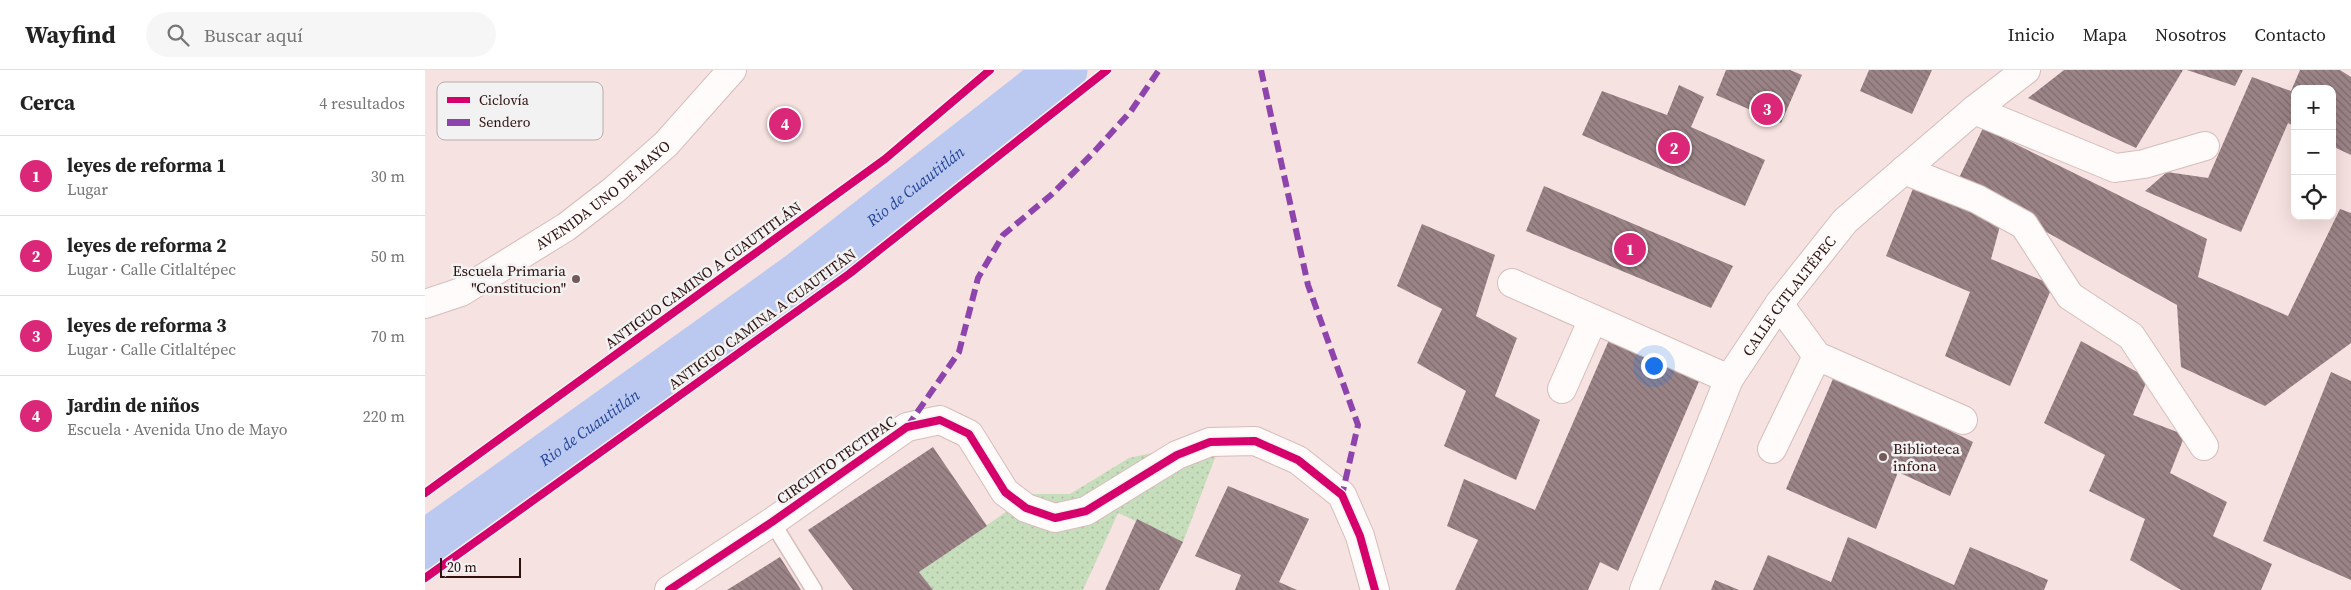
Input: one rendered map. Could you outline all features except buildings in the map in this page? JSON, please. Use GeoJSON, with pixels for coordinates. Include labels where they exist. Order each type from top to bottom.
{"type":"FeatureCollection","features":[{"type":"Feature","properties":{"kind":"street","name":"AVENIDA UNO DE MAYO"},"geometry":{"type":"LineString","coordinates":[[425,304],[461,292],[566,227],[614,190],[666,144],[733,70]]}},
{"type":"Feature","properties":{"kind":"street","name":"CALLE CITLALTÉPEC"},"geometry":{"type":"LineString","coordinates":[[1644,590],[1729,379],[1779,304],[1845,221],[1974,110],[2026,70]]}},
{"type":"Feature","properties":{"kind":"street"},"geometry":{"type":"LineString","coordinates":[[1974,110],[2115,168],[2144,164],[2205,146]]}},
{"type":"Feature","properties":{"kind":"street"},"geometry":{"type":"LineString","coordinates":[[1904,170],[1977,199],[2024,224],[2070,296],[2131,336],[2204,446]]}},
{"type":"Feature","properties":{"kind":"street"},"geometry":{"type":"LineString","coordinates":[[1511,283],[1729,379]]}},
{"type":"Feature","properties":{"kind":"street"},"geometry":{"type":"LineString","coordinates":[[1779,304],[1817,356],[1963,420]]}},
{"type":"Feature","properties":{"kind":"street"},"geometry":{"type":"LineString","coordinates":[[1562,389],[1593,319]]}},
{"type":"Feature","properties":{"kind":"street"},"geometry":{"type":"LineString","coordinates":[[1772,449],[1817,356]]}},
{"type":"Feature","properties":{"kind":"street","name":"CIRCUITO TECTIPAC"},"geometry":{"type":"LineString","coordinates":[[669,590],[772,522],[907,427],[940,420],[969,434],[1005,492],[1026,508],[1055,518],[1086,511],[1177,456],[1210,442],[1255,441],[1298,460],[1342,495],[1360,536],[1375,590]]}},
{"type":"Feature","properties":{"kind":"lane"},"geometry":{"type":"LineString","coordinates":[[772,522],[814,590]]}},
{"type":"Feature","properties":{"kind":"green space"},"geometry":{"type":"Polygon","coordinates":[[[1223,437],[1183,542],[1118,513],[1083,590],[933,590],[919,572],[1032,494],[1070,494],[1129,458],[1223,437]]]}},
{"type":"Feature","properties":{"kind":"waterway","name":"Rio de Cuautitlán"},"geometry":{"type":"LineString","coordinates":[[425,545],[800,276],[1063,70]]}},
{"type":"Feature","properties":{"kind":"marked path"},"geometry":{"type":"LineString","coordinates":[[907,427],[959,352],[978,278],[1003,235],[1051,195],[1094,152],[1131,111],[1159,70]]}},
{"type":"Feature","properties":{"kind":"marked path"},"geometry":{"type":"LineString","coordinates":[[1261,70],[1308,285],[1358,425],[1342,495]]}},
{"type":"Feature","properties":{"kind":"cycle path","name":"ANTIGUO CAMINO A CUAUTITLÁN"},"geometry":{"type":"LineString","coordinates":[[425,493],[885,159],[990,70]]}},
{"type":"Feature","properties":{"kind":"cycle path","name":"ANTIGUO CAMINA A CUAUTITÁN"},"geometry":{"type":"LineString","coordinates":[[425,578],[849,274],[1107,70]]}},
{"type":"Feature","properties":{"kind":"cycle path"},"geometry":{"type":"LineString","coordinates":[[669,590],[772,522],[907,427],[940,420],[969,434],[1005,492],[1026,508],[1055,518],[1086,511],[1177,455],[1210,442],[1255,441],[1298,460],[1342,495],[1360,536],[1375,590]]}},
{"type":"Feature","properties":{"kind":"place","name":"leyes de reforma 3"},"geometry":{"type":"Point","coordinates":[1767,109]}},
{"type":"Feature","properties":{"kind":"place","name":"Jardin de niños"},"geometry":{"type":"Point","coordinates":[785,124]}},
{"type":"Feature","properties":{"kind":"place","name":"leyes de reforma 2"},"geometry":{"type":"Point","coordinates":[1674,148]}},
{"type":"Feature","properties":{"kind":"place","name":"leyes de reforma 1"},"geometry":{"type":"Point","coordinates":[1630,249]}},
{"type":"Feature","properties":{"kind":"place","name":"Escuela Primaria \"Constitucion\""},"geometry":{"type":"Point","coordinates":[576,279]}},
{"type":"Feature","properties":{"kind":"place","name":"Biblioteca infona"},"geometry":{"type":"Point","coordinates":[1883,457]}}]}
